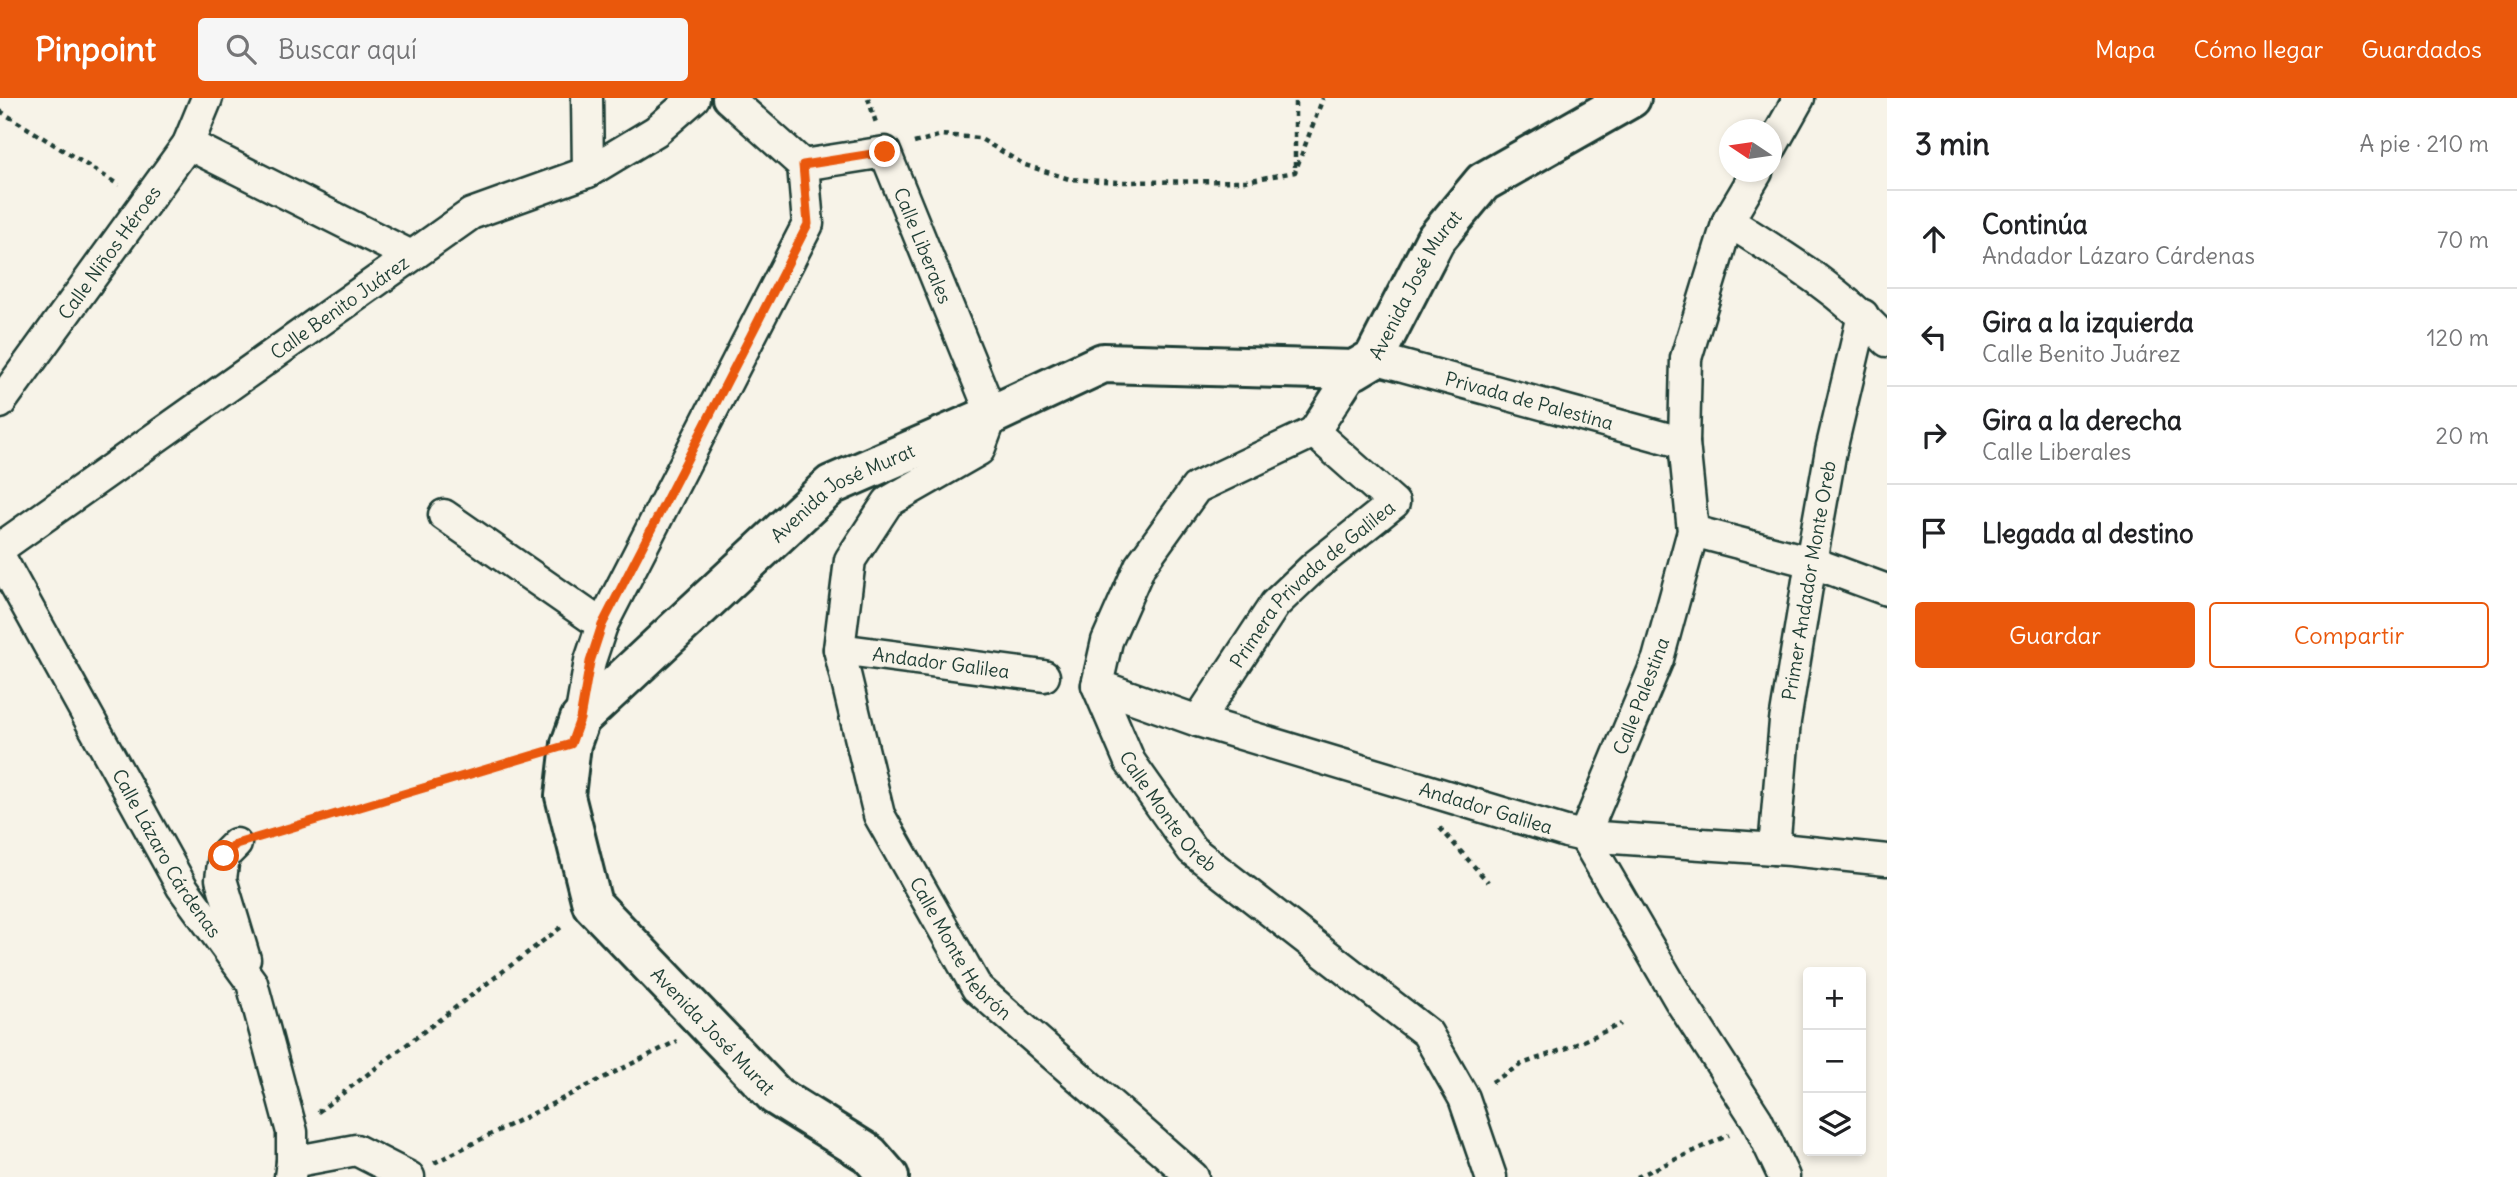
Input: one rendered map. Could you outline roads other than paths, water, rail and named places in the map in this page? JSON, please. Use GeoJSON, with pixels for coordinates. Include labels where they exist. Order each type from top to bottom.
{"type":"FeatureCollection","features":[{"type":"Feature","properties":{"kind":"street","name":"Calle Niños Héroes"},"geometry":{"type":"LineString","coordinates":[[0,403],[188,145],[207,98]]}},
{"type":"Feature","properties":{"kind":"street"},"geometry":{"type":"LineString","coordinates":[[587,98],[588,173]]}},
{"type":"Feature","properties":{"kind":"street","name":"Calle Benito Juárez"},"geometry":{"type":"LineString","coordinates":[[0,548],[409,255],[471,214],[588,173],[656,131],[694,98]]}},
{"type":"Feature","properties":{"kind":"street"},"geometry":{"type":"LineString","coordinates":[[576,732],[590,662],[602,625],[808,224],[803,165],[728,98]]}},
{"type":"Feature","properties":{"kind":"street","name":"Avenida José Murat"},"geometry":{"type":"LineString","coordinates":[[889,1177],[869,1154],[776,1096],[592,904],[565,796],[576,732],[831,485],[1103,363],[1364,364],[1435,240],[1483,182],[1631,98]]}},
{"type":"Feature","properties":{"kind":"street"},"geometry":{"type":"LineString","coordinates":[[1782,128],[1799,98]]}},
{"type":"Feature","properties":{"kind":"street"},"geometry":{"type":"LineString","coordinates":[[188,145],[409,255]]}},
{"type":"Feature","properties":{"kind":"street","name":"Calle Liberales"},"geometry":{"type":"LineString","coordinates":[[803,165],[885,152],[992,415]]}},
{"type":"Feature","properties":{"kind":"street","name":"Calle Palestina"},"geometry":{"type":"LineString","coordinates":[[1584,836],[1658,659],[1693,531],[1684,443],[1686,359],[1728,221],[1751,182]]}},
{"type":"Feature","properties":{"kind":"street"},"geometry":{"type":"LineString","coordinates":[[1728,221],[1819,279],[1863,315],[1887,341]]}},
{"type":"Feature","properties":{"kind":"street","name":"Primer Andador Monte Oreb"},"geometry":{"type":"LineString","coordinates":[[1774,849],[1785,721],[1811,562],[1831,450],[1863,315]]}},
{"type":"Feature","properties":{"kind":"street"},"geometry":{"type":"LineString","coordinates":[[1097,685],[1107,641],[1140,566],[1196,488],[1314,432],[1364,364]]}},
{"type":"Feature","properties":{"kind":"street","name":"Privada de Palestina"},"geometry":{"type":"LineString","coordinates":[[1364,364],[1684,443]]}},
{"type":"Feature","properties":{"kind":"street"},"geometry":{"type":"LineString","coordinates":[[839,649],[850,560],[880,514],[888,502],[979,450],[992,415]]}},
{"type":"Feature","properties":{"kind":"street","name":"Primera Privada de Galilea"},"geometry":{"type":"LineString","coordinates":[[1198,721],[1275,604],[1315,566],[1394,503],[1314,432]]}},
{"type":"Feature","properties":{"kind":"street"},"geometry":{"type":"LineString","coordinates":[[444,514],[602,625]]}},
{"type":"Feature","properties":{"kind":"street"},"geometry":{"type":"LineString","coordinates":[[1693,531],[1811,562],[1887,590]]}},
{"type":"Feature","properties":{"kind":"street","name":"Calle Lázaro Cárdenas"},"geometry":{"type":"LineString","coordinates":[[0,557],[182,887],[253,983],[292,1132],[291,1169]]}},
{"type":"Feature","properties":{"kind":"street","name":"Andador Galilea"},"geometry":{"type":"LineString","coordinates":[[839,649],[1044,676]]}},
{"type":"Feature","properties":{"kind":"street","name":"Calle Monte Hebrón"},"geometry":{"type":"LineString","coordinates":[[839,649],[879,815],[977,988],[1193,1177]]}},
{"type":"Feature","properties":{"kind":"street","name":"Andador Galilea"},"geometry":{"type":"LineString","coordinates":[[1097,685],[1198,721],[1584,836],[1887,860]]}},
{"type":"Feature","properties":{"kind":"street","name":"Calle Monte Oreb"},"geometry":{"type":"LineString","coordinates":[[1097,685],[1130,762],[1192,850],[1427,1034],[1464,1098],[1491,1177]]}},
{"type":"Feature","properties":{"kind":"street"},"geometry":{"type":"LineString","coordinates":[[1584,836],[1679,999],[1757,1120],[1784,1177]]}},
{"type":"Feature","properties":{"kind":"street"},"geometry":{"type":"LineString","coordinates":[[236,844],[224,856],[221,879],[253,983]]}},
{"type":"Feature","properties":{"kind":"street"},"geometry":{"type":"LineString","coordinates":[[291,1169],[356,1150],[409,1176]]}}]}
